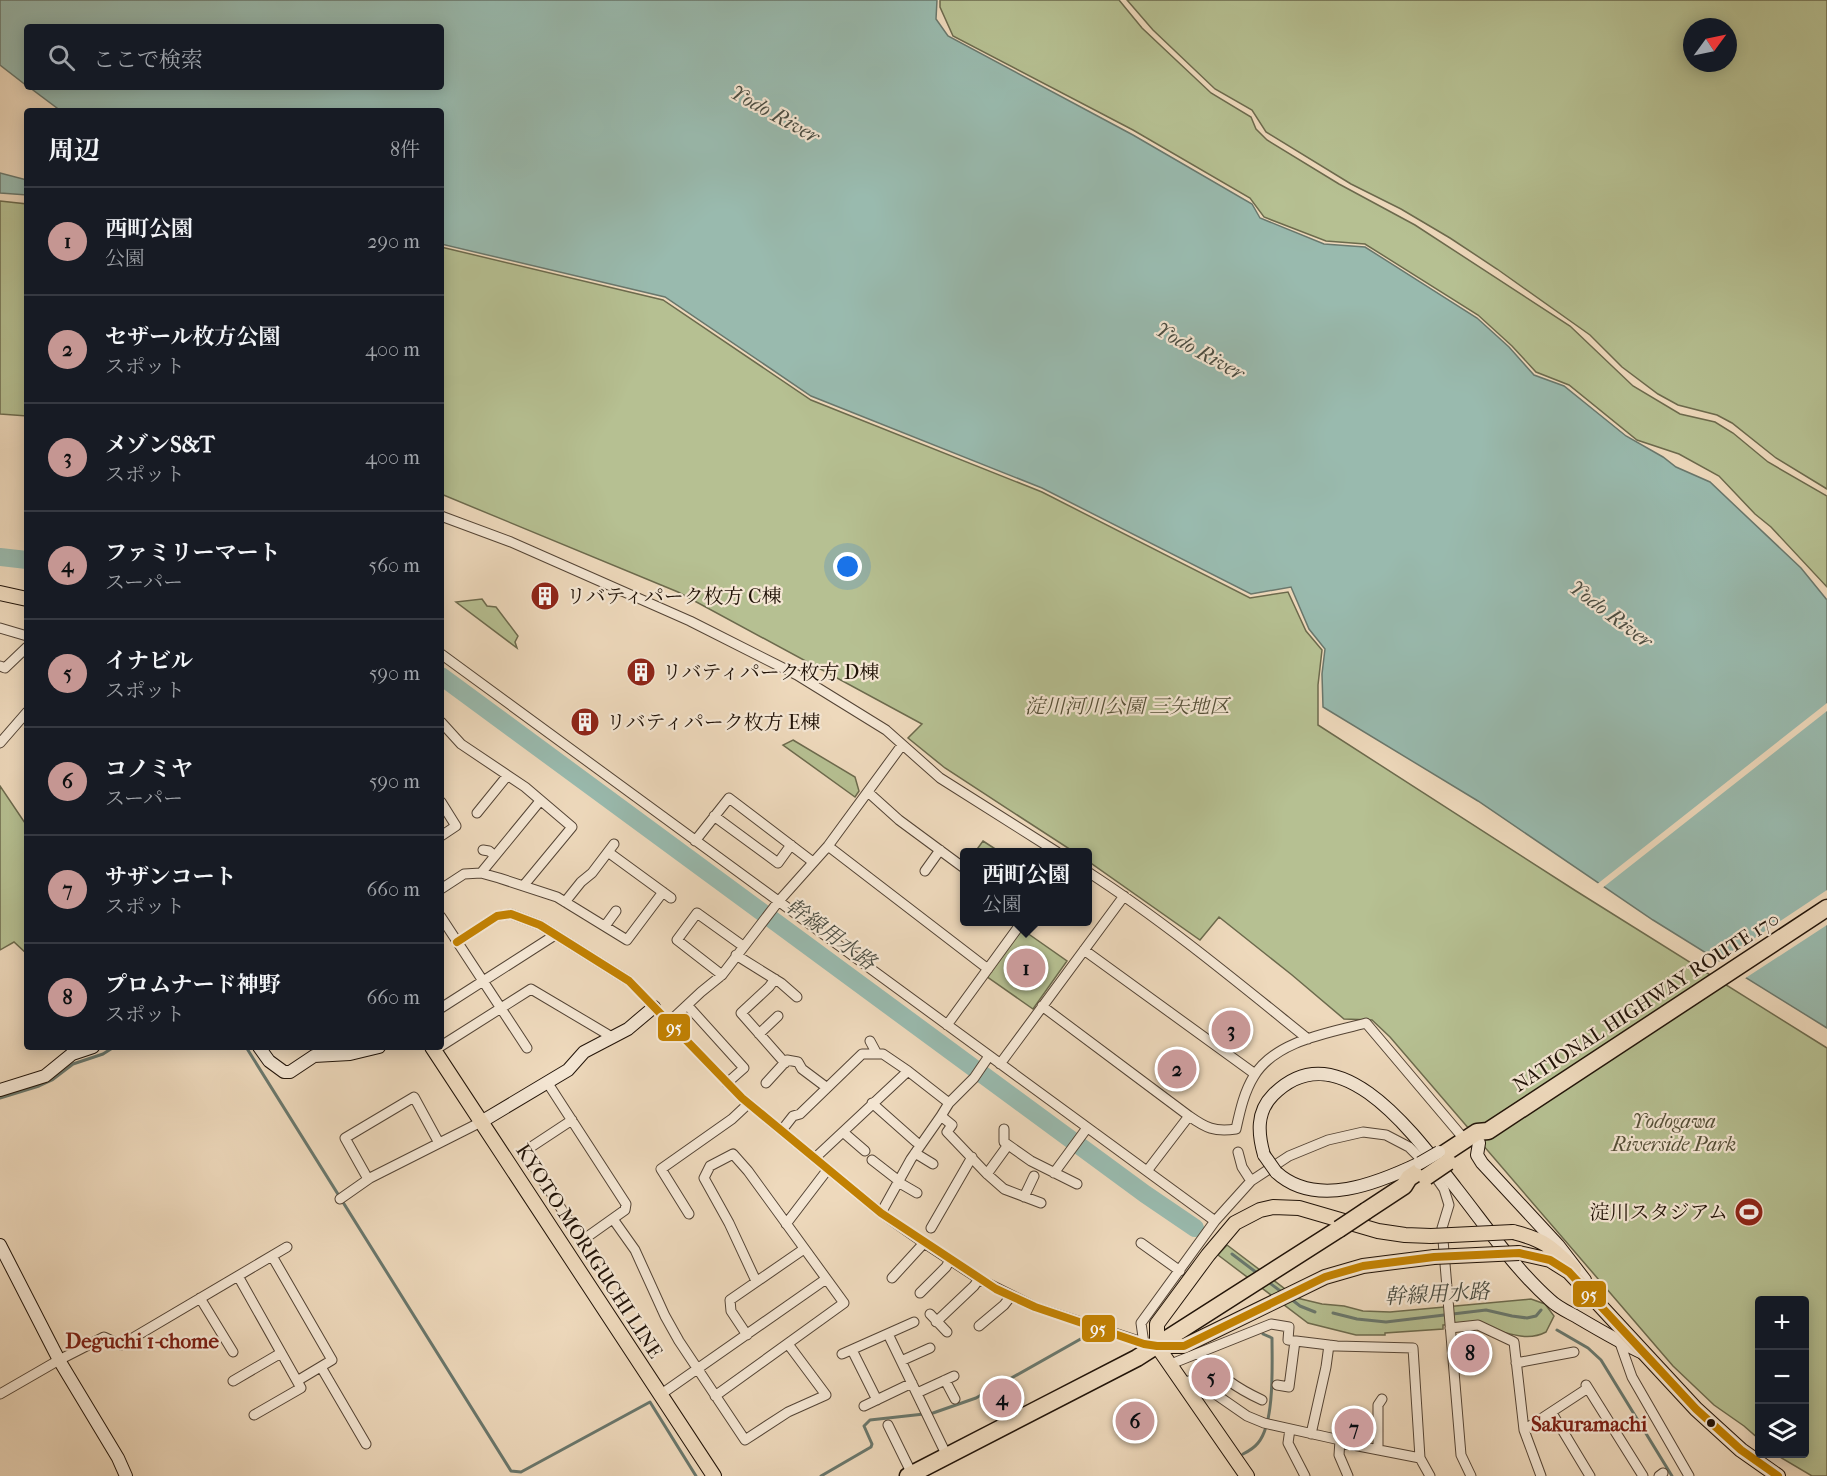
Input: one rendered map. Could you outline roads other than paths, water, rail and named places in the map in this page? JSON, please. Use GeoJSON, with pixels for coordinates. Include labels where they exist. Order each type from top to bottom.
{"type":"FeatureCollection","features":[{"type":"Feature","properties":{"kind":"highway","name":"NATIONAL HIGHWAY ROUTE 170"},"geometry":{"type":"LineString","coordinates":[[910,1475],[1151,1345],[1253,1285],[1404,1185],[1414,1184],[1422,1170],[1444,1155],[1479,1137],[1827,908]]}},
{"type":"Feature","properties":{"kind":"main road"},"geometry":{"type":"LineString","coordinates":[[0,592],[24,598]]}},
{"type":"Feature","properties":{"kind":"main road"},"geometry":{"type":"LineString","coordinates":[[481,1122],[568,1070],[585,1052],[628,1029],[654,1007]]}},
{"type":"Feature","properties":{"kind":"main road"},"geometry":{"type":"LineString","coordinates":[[0,1090],[45,1076],[72,1054],[84,1050]]}},
{"type":"Feature","properties":{"kind":"main road"},"geometry":{"type":"LineString","coordinates":[[261,1050],[269,1060],[284,1072],[290,1072],[314,1056],[350,1054],[367,1050]]}},
{"type":"Feature","properties":{"kind":"main road","name":"KYOTO MORIGUCHI LINE"},"geometry":{"type":"LineString","coordinates":[[439,1050],[481,1122],[714,1476]]}},
{"type":"Feature","properties":{"kind":"main road"},"geometry":{"type":"LineString","coordinates":[[1422,1170],[1339,1190],[1319,1191],[1305,1188],[1284,1180],[1264,1155],[1259,1125],[1262,1110],[1269,1098],[1280,1088],[1293,1079],[1308,1074],[1325,1075],[1360,1087],[1376,1097],[1405,1124],[1519,1268],[1551,1302],[1620,1343],[1648,1356]]}},
{"type":"Feature","properties":{"kind":"main road"},"geometry":{"type":"LineString","coordinates":[[1479,1137],[1477,1155],[1482,1163],[1558,1245],[1585,1280]]}},
{"type":"Feature","properties":{"kind":"main road"},"geometry":{"type":"LineString","coordinates":[[1151,1345],[1157,1324],[1226,1232],[1240,1220],[1260,1210],[1286,1206],[1378,1231],[1406,1235],[1514,1232],[1536,1238],[1547,1244],[1585,1280],[1630,1329],[1648,1356]]}},
{"type":"Feature","properties":{"kind":"main road"},"geometry":{"type":"LineString","coordinates":[[0,1245],[59,1360],[118,1458],[126,1476]]}},
{"type":"Feature","properties":{"kind":"main road"},"geometry":{"type":"LineString","coordinates":[[1151,1345],[1184,1346],[1325,1277],[1363,1266],[1434,1257],[1519,1253],[1550,1260],[1569,1272],[1696,1409],[1742,1450],[1778,1476]]}},
{"type":"Feature","properties":{"kind":"main road"},"geometry":{"type":"LineString","coordinates":[[1151,1345],[1171,1364],[1247,1476]]}},
{"type":"Feature","properties":{"kind":"street"},"geometry":{"type":"LineString","coordinates":[[444,517],[511,542],[690,621],[797,675],[886,730],[940,778],[1051,848]]}},
{"type":"Feature","properties":{"kind":"street"},"geometry":{"type":"LineString","coordinates":[[0,628],[24,635]]}},
{"type":"Feature","properties":{"kind":"street"},"geometry":{"type":"LineString","coordinates":[[0,666],[5,668],[24,650]]}},
{"type":"Feature","properties":{"kind":"street"},"geometry":{"type":"LineString","coordinates":[[444,656],[1000,1064],[1084,1132],[1147,1171],[1215,1221]]}},
{"type":"Feature","properties":{"kind":"street"},"geometry":{"type":"LineString","coordinates":[[0,743],[24,716]]}},
{"type":"Feature","properties":{"kind":"street"},"geometry":{"type":"LineString","coordinates":[[444,725],[461,744],[507,776],[572,827],[524,885]]}},
{"type":"Feature","properties":{"kind":"street"},"geometry":{"type":"LineString","coordinates":[[0,726],[9,734]]}},
{"type":"Feature","properties":{"kind":"street"},"geometry":{"type":"LineString","coordinates":[[669,1022],[722,975],[778,902],[828,846],[903,745]]}},
{"type":"Feature","properties":{"kind":"street"},"geometry":{"type":"LineString","coordinates":[[477,813],[490,805],[507,776]]}},
{"type":"Feature","properties":{"kind":"street"},"geometry":{"type":"LineString","coordinates":[[869,793],[899,820],[960,865]]}},
{"type":"Feature","properties":{"kind":"street"},"geometry":{"type":"LineString","coordinates":[[695,841],[729,798],[813,862]]}},
{"type":"Feature","properties":{"kind":"street"},"geometry":{"type":"LineString","coordinates":[[480,873],[540,801]]}},
{"type":"Feature","properties":{"kind":"street"},"geometry":{"type":"LineString","coordinates":[[444,807],[456,826],[444,834]]}},
{"type":"Feature","properties":{"kind":"street"},"geometry":{"type":"LineString","coordinates":[[714,816],[778,862],[791,845]]}},
{"type":"Feature","properties":{"kind":"street"},"geometry":{"type":"LineString","coordinates":[[828,846],[987,969]]}},
{"type":"Feature","properties":{"kind":"street"},"geometry":{"type":"LineString","coordinates":[[444,887],[464,874],[480,873],[524,885],[565,902],[627,940],[667,895],[611,848],[565,902]]}},
{"type":"Feature","properties":{"kind":"street"},"geometry":{"type":"LineString","coordinates":[[483,850],[495,856]]}},
{"type":"Feature","properties":{"kind":"street"},"geometry":{"type":"LineString","coordinates":[[925,871],[940,850]]}},
{"type":"Feature","properties":{"kind":"street"},"geometry":{"type":"LineString","coordinates":[[1092,875],[1187,942],[1308,1039]]}},
{"type":"Feature","properties":{"kind":"street"},"geometry":{"type":"LineString","coordinates":[[1000,1064],[1124,896]]}},
{"type":"Feature","properties":{"kind":"street"},"geometry":{"type":"LineString","coordinates":[[605,926],[616,911]]}},
{"type":"Feature","properties":{"kind":"street"},"geometry":{"type":"LineString","coordinates":[[457,942],[498,916],[511,914],[540,925],[629,981],[748,1104],[881,1213],[924,1243],[979,1279],[1035,1307],[1151,1345]]}},
{"type":"Feature","properties":{"kind":"street"},"geometry":{"type":"LineString","coordinates":[[722,975],[677,940],[697,914],[743,946]]}},
{"type":"Feature","properties":{"kind":"street"},"geometry":{"type":"LineString","coordinates":[[444,922],[527,1048]]}},
{"type":"Feature","properties":{"kind":"street"},"geometry":{"type":"LineString","coordinates":[[947,1025],[1018,926]]}},
{"type":"Feature","properties":{"kind":"street"},"geometry":{"type":"LineString","coordinates":[[444,1006],[555,935]]}},
{"type":"Feature","properties":{"kind":"street"},"geometry":{"type":"LineString","coordinates":[[1084,950],[1255,1074]]}},
{"type":"Feature","properties":{"kind":"street"},"geometry":{"type":"LineString","coordinates":[[736,955],[775,979],[797,997]]}},
{"type":"Feature","properties":{"kind":"street"},"geometry":{"type":"LineString","coordinates":[[775,979],[741,1013],[784,1063]]}},
{"type":"Feature","properties":{"kind":"street"},"geometry":{"type":"LineString","coordinates":[[444,1043],[531,989],[612,1037]]}},
{"type":"Feature","properties":{"kind":"street"},"geometry":{"type":"LineString","coordinates":[[688,1006],[744,1068],[727,1083]]}},
{"type":"Feature","properties":{"kind":"street"},"geometry":{"type":"LineString","coordinates":[[1042,1006],[1204,1127],[1236,1132],[1247,1090],[1255,1074],[1268,1060],[1285,1049],[1308,1039],[1366,1023],[1479,1137]]}},
{"type":"Feature","properties":{"kind":"street"},"geometry":{"type":"LineString","coordinates":[[759,1034],[778,1016]]}},
{"type":"Feature","properties":{"kind":"street"},"geometry":{"type":"LineString","coordinates":[[870,1041],[877,1054]]}},
{"type":"Feature","properties":{"kind":"street"},"geometry":{"type":"LineString","coordinates":[[782,1130],[793,1116],[800,1114],[862,1054],[883,1054],[949,1103]]}},
{"type":"Feature","properties":{"kind":"street"},"geometry":{"type":"LineString","coordinates":[[881,1213],[915,1153],[949,1103],[974,1078],[989,1056]]}},
{"type":"Feature","properties":{"kind":"street"},"geometry":{"type":"LineString","coordinates":[[766,1083],[787,1060],[798,1062],[802,1069],[826,1087]]}},
{"type":"Feature","properties":{"kind":"street"},"geometry":{"type":"LineString","coordinates":[[815,1158],[908,1071]]}},
{"type":"Feature","properties":{"kind":"street"},"geometry":{"type":"LineString","coordinates":[[547,1082],[572,1120],[626,1204],[625,1210],[587,1237],[579,1236],[527,1156],[528,1149],[572,1120]]}},
{"type":"Feature","properties":{"kind":"street"},"geometry":{"type":"LineString","coordinates":[[368,1179],[345,1138],[414,1097],[438,1143]]}},
{"type":"Feature","properties":{"kind":"street"},"geometry":{"type":"LineString","coordinates":[[872,1103],[916,1142]]}},
{"type":"Feature","properties":{"kind":"street"},"geometry":{"type":"LineString","coordinates":[[689,1214],[661,1169],[732,1119],[748,1104]]}},
{"type":"Feature","properties":{"kind":"street"},"geometry":{"type":"LineString","coordinates":[[941,1116],[952,1125],[947,1132],[1004,1189],[1041,1203]]}},
{"type":"Feature","properties":{"kind":"street"},"geometry":{"type":"LineString","coordinates":[[1147,1171],[1189,1116]]}},
{"type":"Feature","properties":{"kind":"street"},"geometry":{"type":"LineString","coordinates":[[340,1198],[368,1179],[481,1122]]}},
{"type":"Feature","properties":{"kind":"street"},"geometry":{"type":"LineString","coordinates":[[1005,1129],[1004,1142],[1031,1161],[1077,1184]]}},
{"type":"Feature","properties":{"kind":"street"},"geometry":{"type":"LineString","coordinates":[[843,1132],[865,1151]]}},
{"type":"Feature","properties":{"kind":"street"},"geometry":{"type":"LineString","coordinates":[[1054,1173],[1084,1132]]}},
{"type":"Feature","properties":{"kind":"street"},"geometry":{"type":"LineString","coordinates":[[1151,1345],[1141,1323],[1215,1221],[1251,1181],[1289,1156],[1328,1140],[1363,1132],[1386,1135],[1409,1147],[1428,1166],[1444,1189],[1449,1205],[1442,1228],[1445,1269],[1461,1455],[1471,1476]]}},
{"type":"Feature","properties":{"kind":"street"},"geometry":{"type":"LineString","coordinates":[[987,1174],[1008,1145]]}},
{"type":"Feature","properties":{"kind":"street"},"geometry":{"type":"LineString","coordinates":[[1238,1152],[1242,1167],[1251,1181]]}},
{"type":"Feature","properties":{"kind":"street"},"geometry":{"type":"LineString","coordinates":[[915,1153],[933,1164]]}},
{"type":"Feature","properties":{"kind":"street"},"geometry":{"type":"LineString","coordinates":[[715,1396],[844,1303],[748,1171],[733,1154],[710,1166],[704,1178],[729,1223],[756,1281]]}},
{"type":"Feature","properties":{"kind":"street"},"geometry":{"type":"LineString","coordinates":[[931,1228],[972,1157]]}},
{"type":"Feature","properties":{"kind":"street"},"geometry":{"type":"LineString","coordinates":[[872,1160],[917,1193]]}},
{"type":"Feature","properties":{"kind":"street"},"geometry":{"type":"LineString","coordinates":[[786,1224],[828,1169]]}},
{"type":"Feature","properties":{"kind":"street"},"geometry":{"type":"LineString","coordinates":[[1024,1197],[1034,1176]]}},
{"type":"Feature","properties":{"kind":"street"},"geometry":{"type":"LineString","coordinates":[[942,1186],[952,1191]]}},
{"type":"Feature","properties":{"kind":"street"},"geometry":{"type":"LineString","coordinates":[[613,1219],[635,1250],[665,1316],[697,1369],[745,1440],[788,1412],[826,1395],[788,1344]]}},
{"type":"Feature","properties":{"kind":"street"},"geometry":{"type":"LineString","coordinates":[[892,1278],[924,1243]]}},
{"type":"Feature","properties":{"kind":"street"},"geometry":{"type":"LineString","coordinates":[[1141,1243],[1180,1271]]}},
{"type":"Feature","properties":{"kind":"street"},"geometry":{"type":"LineString","coordinates":[[0,1394],[104,1337],[121,1345],[287,1247]]}},
{"type":"Feature","properties":{"kind":"street"},"geometry":{"type":"LineString","coordinates":[[747,1335],[730,1311],[730,1300],[804,1249]]}},
{"type":"Feature","properties":{"kind":"street"},"geometry":{"type":"LineString","coordinates":[[272,1256],[332,1360],[297,1381]]}},
{"type":"Feature","properties":{"kind":"street"},"geometry":{"type":"LineString","coordinates":[[920,1293],[950,1260]]}},
{"type":"Feature","properties":{"kind":"street"},"geometry":{"type":"LineString","coordinates":[[238,1276],[301,1388],[254,1415]]}},
{"type":"Feature","properties":{"kind":"street"},"geometry":{"type":"LineString","coordinates":[[660,1395],[826,1278]]}},
{"type":"Feature","properties":{"kind":"street"},"geometry":{"type":"LineString","coordinates":[[947,1332],[933,1318],[974,1287],[979,1279]]}},
{"type":"Feature","properties":{"kind":"street"},"geometry":{"type":"LineString","coordinates":[[979,1326],[1011,1296]]}},
{"type":"Feature","properties":{"kind":"street"},"geometry":{"type":"LineString","coordinates":[[200,1298],[233,1352]]}},
{"type":"Feature","properties":{"kind":"street"},"geometry":{"type":"LineString","coordinates":[[842,1354],[914,1322]]}},
{"type":"Feature","properties":{"kind":"street"},"geometry":{"type":"LineString","coordinates":[[1171,1364],[1271,1324],[1289,1327],[1288,1340],[1329,1345],[1413,1348],[1420,1458],[1430,1476]]}},
{"type":"Feature","properties":{"kind":"street"},"geometry":{"type":"LineString","coordinates":[[1450,1327],[1478,1325],[1514,1342],[1524,1430],[1541,1476]]}},
{"type":"Feature","properties":{"kind":"street"},"geometry":{"type":"LineString","coordinates":[[888,1334],[947,1456]]}},
{"type":"Feature","properties":{"kind":"street"},"geometry":{"type":"LineString","coordinates":[[1277,1385],[1289,1387],[1295,1341]]}},
{"type":"Feature","properties":{"kind":"street"},"geometry":{"type":"LineString","coordinates":[[1620,1343],[1632,1377],[1689,1476]]}},
{"type":"Feature","properties":{"kind":"street"},"geometry":{"type":"LineString","coordinates":[[1311,1434],[1329,1345]]}},
{"type":"Feature","properties":{"kind":"street"},"geometry":{"type":"LineString","coordinates":[[901,1361],[930,1348]]}},
{"type":"Feature","properties":{"kind":"street"},"geometry":{"type":"LineString","coordinates":[[852,1350],[877,1400]]}},
{"type":"Feature","properties":{"kind":"street"},"geometry":{"type":"LineString","coordinates":[[1516,1363],[1574,1352]]}},
{"type":"Feature","properties":{"kind":"street"},"geometry":{"type":"LineString","coordinates":[[233,1381],[281,1353]]}},
{"type":"Feature","properties":{"kind":"street"},"geometry":{"type":"LineString","coordinates":[[1199,1353],[1216,1372],[1246,1392],[1263,1400]]}},
{"type":"Feature","properties":{"kind":"street"},"geometry":{"type":"LineString","coordinates":[[321,1367],[366,1444]]}},
{"type":"Feature","properties":{"kind":"street"},"geometry":{"type":"LineString","coordinates":[[917,1393],[950,1378],[956,1400]]}},
{"type":"Feature","properties":{"kind":"street"},"geometry":{"type":"LineString","coordinates":[[1183,1382],[1195,1380],[1247,1416],[1267,1424],[1340,1440],[1343,1443],[1420,1458]]}},
{"type":"Feature","properties":{"kind":"street"},"geometry":{"type":"LineString","coordinates":[[864,1406],[912,1383]]}},
{"type":"Feature","properties":{"kind":"street"},"geometry":{"type":"LineString","coordinates":[[1524,1430],[1587,1387],[1642,1476]]}},
{"type":"Feature","properties":{"kind":"street"},"geometry":{"type":"LineString","coordinates":[[1378,1448],[1378,1405],[1382,1399]]}},
{"type":"Feature","properties":{"kind":"street"},"geometry":{"type":"LineString","coordinates":[[1552,1413],[1590,1476]]}},
{"type":"Feature","properties":{"kind":"street"},"geometry":{"type":"LineString","coordinates":[[888,1425],[910,1475]]}},
{"type":"Feature","properties":{"kind":"street"},"geometry":{"type":"LineString","coordinates":[[1290,1429],[1288,1443],[1305,1476]]}},
{"type":"Feature","properties":{"kind":"street"},"geometry":{"type":"LineString","coordinates":[[1340,1440],[1339,1455],[1348,1476]]}},
{"type":"Feature","properties":{"kind":"water","name":"Yodo River"},"geometry":{"type":"Polygon","coordinates":[[[0,0],[937,0],[936,19],[948,36],[1133,135],[1252,204],[1260,218],[1324,244],[1365,247],[1477,318],[1509,347],[1534,375],[1564,386],[1626,436],[1676,467],[1710,482],[1801,568],[1827,600],[1827,1028],[1653,920],[1478,801],[1323,707],[1322,674],[1325,649],[1309,629],[1291,587],[1251,594],[1042,488],[811,396],[665,297],[444,245],[444,108],[57,108],[33,90],[444,90],[444,24],[24,24],[24,84],[0,65],[0,0]]]}},
{"type":"Feature","properties":{"kind":"water"},"geometry":{"type":"Polygon","coordinates":[[[0,173],[24,179],[24,195],[0,193],[0,173]]]}},
{"type":"Feature","properties":{"kind":"waterway","name":"幹線用水路"},"geometry":{"type":"LineString","coordinates":[[0,557],[24,560]]}},
{"type":"Feature","properties":{"kind":"waterway","name":"幹線用水路"},"geometry":{"type":"LineString","coordinates":[[444,678],[1145,1194],[1195,1228]]}},
{"type":"Feature","properties":{"kind":"waterway"},"geometry":{"type":"LineString","coordinates":[[0,1098],[39,1086],[52,1080],[73,1064],[109,1050]]}},
{"type":"Feature","properties":{"kind":"waterway"},"geometry":{"type":"LineString","coordinates":[[248,1050],[511,1471],[521,1472],[650,1402],[696,1476]]}},
{"type":"Feature","properties":{"kind":"waterway","name":"幹線用水路"},"geometry":{"type":"LineString","coordinates":[[1232,1254],[1257,1273]]}},
{"type":"Feature","properties":{"kind":"waterway","name":"幹線用水路"},"geometry":{"type":"LineString","coordinates":[[1267,1281],[1283,1293]]}},
{"type":"Feature","properties":{"kind":"waterway","name":"幹線用水路"},"geometry":{"type":"LineString","coordinates":[[1291,1299],[1300,1306],[1315,1312]]}},
{"type":"Feature","properties":{"kind":"waterway","name":"幹線用水路"},"geometry":{"type":"LineString","coordinates":[[1333,1313],[1357,1319],[1386,1322],[1486,1310],[1527,1318],[1536,1316],[1541,1310]]}},
{"type":"Feature","properties":{"kind":"waterway","name":"幹線用水路"},"geometry":{"type":"LineString","coordinates":[[1557,1330],[1588,1348],[1601,1360],[1672,1476]]}},
{"type":"Feature","properties":{"kind":"waterway"},"geometry":{"type":"LineString","coordinates":[[821,1476],[871,1447],[872,1444],[864,1426],[870,1420],[933,1413],[976,1398],[1093,1332]]}},
{"type":"Feature","properties":{"kind":"waterway"},"geometry":{"type":"LineString","coordinates":[[1243,1454],[1258,1443],[1263,1434],[1270,1408],[1272,1338],[1263,1334]]}},
{"type":"Feature","properties":{"kind":"place","name":"リバティパーク枚方 C棟"},"geometry":{"type":"Point","coordinates":[545,596]}},
{"type":"Feature","properties":{"kind":"place","name":"リバティパーク枚方 D棟"},"geometry":{"type":"Point","coordinates":[641,672]}},
{"type":"Feature","properties":{"kind":"place","name":"リバティパーク枚方 E棟"},"geometry":{"type":"Point","coordinates":[585,722]}},
{"type":"Feature","properties":{"kind":"place","name":"西町公園"},"geometry":{"type":"Point","coordinates":[1026,968]}},
{"type":"Feature","properties":{"kind":"place","name":"メゾンS&T"},"geometry":{"type":"Point","coordinates":[1231,1030]}},
{"type":"Feature","properties":{"kind":"place","name":"セザール枚方公園"},"geometry":{"type":"Point","coordinates":[1177,1069]}},
{"type":"Feature","properties":{"kind":"place","name":"淀川スタジアム"},"geometry":{"type":"Point","coordinates":[1749,1212]}},
{"type":"Feature","properties":{"kind":"place","name":"プロムナード神野"},"geometry":{"type":"Point","coordinates":[1470,1353]}},
{"type":"Feature","properties":{"kind":"place","name":"イナビル"},"geometry":{"type":"Point","coordinates":[1211,1377]}},
{"type":"Feature","properties":{"kind":"place","name":"ファミリーマート"},"geometry":{"type":"Point","coordinates":[1002,1398]}},
{"type":"Feature","properties":{"kind":"place","name":"コノミヤ"},"geometry":{"type":"Point","coordinates":[1135,1421]}},
{"type":"Feature","properties":{"kind":"place","name":"サザンコート"},"geometry":{"type":"Point","coordinates":[1354,1428]}},
{"type":"Feature","properties":{"kind":"district","name":"Deguchi 1-chome"},"geometry":{"type":"Point","coordinates":[142,1341]}},
{"type":"Feature","properties":{"kind":"district","name":"Sakuramachi"},"geometry":{"type":"Point","coordinates":[1589,1424]}},
{"type":"Feature","properties":{"kind":"park label","name":"淀川河川公園 三矢地区"},"geometry":{"type":"Point","coordinates":[1127,706]}},
{"type":"Feature","properties":{"kind":"park label","name":"Yodogawa Riverside Park"},"geometry":{"type":"Point","coordinates":[1674,1132]}}]}
